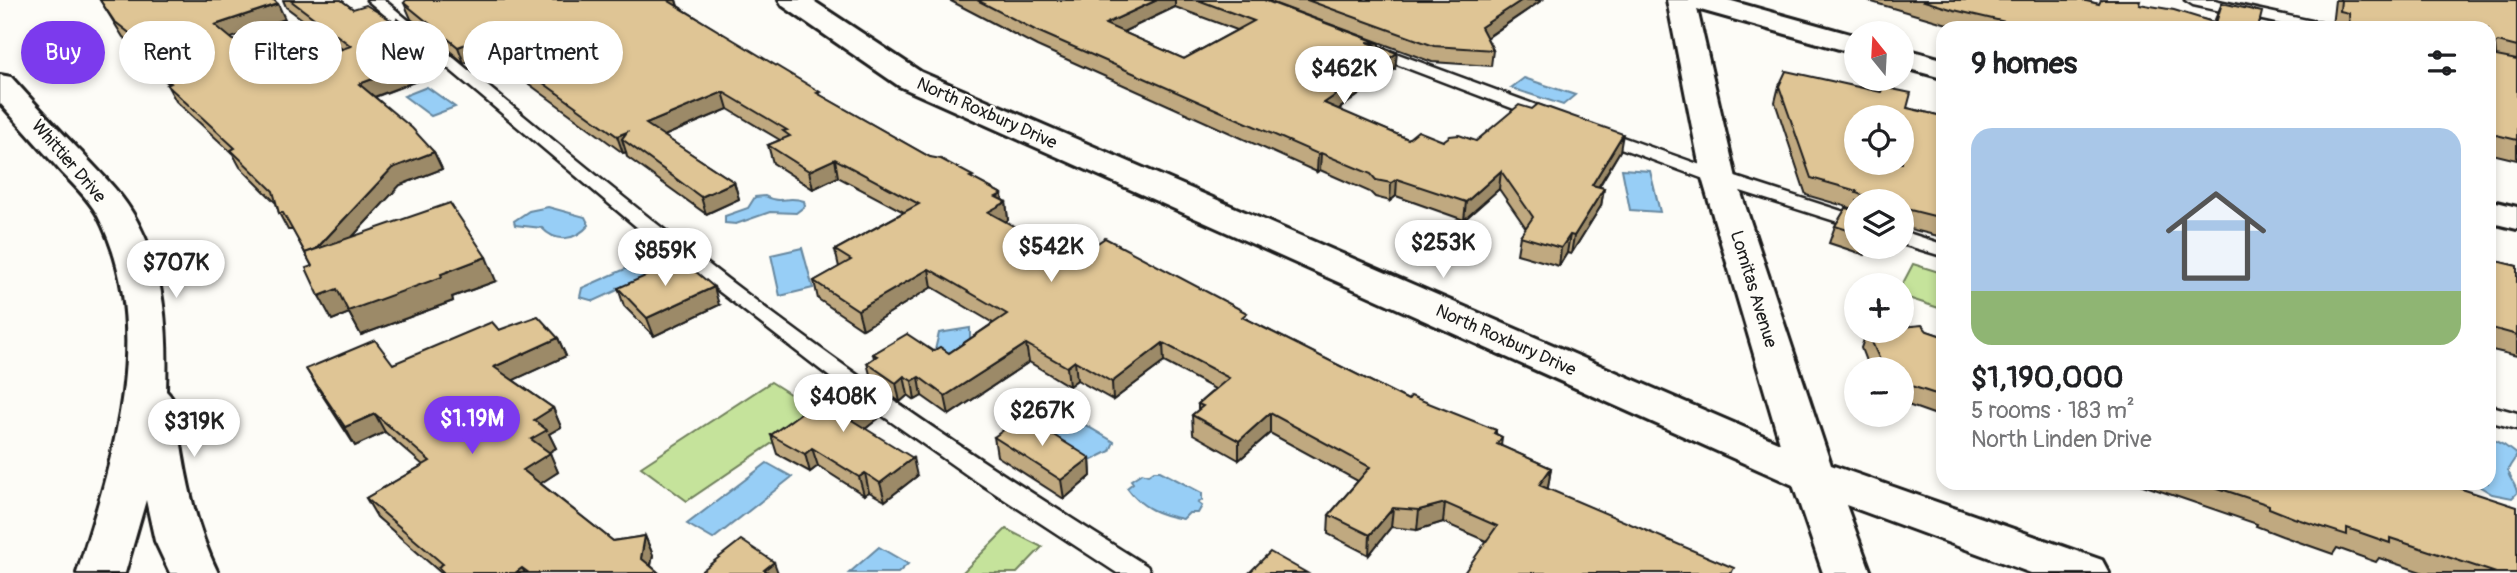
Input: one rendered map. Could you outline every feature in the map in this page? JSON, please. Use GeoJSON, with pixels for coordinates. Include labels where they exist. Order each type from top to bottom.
{"type":"FeatureCollection","features":[{"type":"Feature","properties":{"kind":"street","name":"North Roxbury Drive"},"geometry":{"type":"LineString","coordinates":[[793,0],[910,79],[1812,475],[2085,573]]}},
{"type":"Feature","properties":{"kind":"street","name":"Lomitas Avenue"},"geometry":{"type":"LineString","coordinates":[[1681,0],[1720,178],[1812,475],[1847,573]]}},
{"type":"Feature","properties":{"kind":"street"},"geometry":{"type":"LineString","coordinates":[[1696,0],[1844,41]]}},
{"type":"Feature","properties":{"kind":"street"},"geometry":{"type":"LineString","coordinates":[[1914,61],[1936,67]]}},
{"type":"Feature","properties":{"kind":"street","name":"Whittier Drive"},"geometry":{"type":"LineString","coordinates":[[0,84],[115,214],[136,259],[146,304],[148,358],[139,428],[101,573]]}},
{"type":"Feature","properties":{"kind":"street"},"geometry":{"type":"LineString","coordinates":[[2496,213],[2517,218]]}},
{"type":"Feature","properties":{"kind":"street"},"geometry":{"type":"LineString","coordinates":[[148,358],[163,479],[179,541],[194,573]]}},
{"type":"Feature","properties":{"kind":"lane"},"geometry":{"type":"LineString","coordinates":[[375,0],[628,210],[823,362],[939,443],[1138,573]]}},
{"type":"Feature","properties":{"kind":"lane"},"geometry":{"type":"LineString","coordinates":[[2193,0],[2289,21]]}},
{"type":"Feature","properties":{"kind":"lane"},"geometry":{"type":"LineString","coordinates":[[1356,44],[1720,178],[1844,218]]}},
{"type":"Feature","properties":{"kind":"lane"},"geometry":{"type":"LineString","coordinates":[[1914,241],[1936,248]]}},
{"type":"Feature","properties":{"kind":"lane"},"geometry":{"type":"LineString","coordinates":[[2496,415],[2517,421]]}},
{"type":"Feature","properties":{"kind":"green space"},"geometry":{"type":"Polygon","coordinates":[[[1913,264],[1936,271],[1936,307],[1914,300],[1914,273],[1908,273],[1913,264]]]}},
{"type":"Feature","properties":{"kind":"green space"},"geometry":{"type":"Polygon","coordinates":[[[771,382],[818,412],[687,501],[641,467],[771,382]]]}},
{"type":"Feature","properties":{"kind":"green space"},"geometry":{"type":"Polygon","coordinates":[[[1006,529],[1042,547],[1017,573],[962,573],[1006,529]]]}},
{"type":"Feature","properties":{"kind":"water"},"geometry":{"type":"Polygon","coordinates":[[[1524,78],[1575,95],[1563,105],[1511,88],[1524,78]]]}},
{"type":"Feature","properties":{"kind":"water"},"geometry":{"type":"Polygon","coordinates":[[[427,87],[455,107],[431,116],[404,96],[427,87]]]}},
{"type":"Feature","properties":{"kind":"water"},"geometry":{"type":"Polygon","coordinates":[[[1622,169],[1650,171],[1660,212],[1630,210],[1622,169]]]}},
{"type":"Feature","properties":{"kind":"water"},"geometry":{"type":"Polygon","coordinates":[[[765,196],[775,200],[798,199],[804,201],[805,206],[796,213],[770,212],[736,224],[725,223],[725,216],[748,208],[755,197],[765,196]]]}},
{"type":"Feature","properties":{"kind":"water"},"geometry":{"type":"Polygon","coordinates":[[[548,207],[585,217],[589,225],[572,237],[559,238],[542,228],[515,225],[514,221],[529,211],[548,207]]]}},
{"type":"Feature","properties":{"kind":"water"},"geometry":{"type":"Polygon","coordinates":[[[802,248],[813,288],[780,296],[771,255],[802,248]]]}},
{"type":"Feature","properties":{"kind":"water"},"geometry":{"type":"Polygon","coordinates":[[[632,266],[645,267],[647,270],[644,278],[594,301],[580,297],[582,288],[632,266]]]}},
{"type":"Feature","properties":{"kind":"water"},"geometry":{"type":"Polygon","coordinates":[[[970,328],[970,346],[994,362],[935,350],[939,333],[970,328]]]}},
{"type":"Feature","properties":{"kind":"water"},"geometry":{"type":"Polygon","coordinates":[[[1040,409],[1049,409],[1052,412],[1058,409],[1114,442],[1110,451],[1092,460],[1035,425],[1039,421],[1034,415],[1040,409]]]}},
{"type":"Feature","properties":{"kind":"water"},"geometry":{"type":"Polygon","coordinates":[[[2496,441],[2517,455],[2508,471],[2517,493],[2512,498],[2485,490],[2496,490],[2496,441]]]}},
{"type":"Feature","properties":{"kind":"water"},"geometry":{"type":"Polygon","coordinates":[[[767,463],[792,477],[713,539],[687,524],[767,463]]]}},
{"type":"Feature","properties":{"kind":"water"},"geometry":{"type":"Polygon","coordinates":[[[1160,471],[1202,493],[1202,500],[1198,503],[1202,506],[1198,513],[1189,513],[1183,519],[1159,513],[1138,501],[1127,488],[1133,483],[1131,480],[1142,473],[1148,475],[1160,471]]]}},
{"type":"Feature","properties":{"kind":"water"},"geometry":{"type":"Polygon","coordinates":[[[879,547],[908,564],[898,573],[849,573],[879,547]]]}},
{"type":"Feature","properties":{"kind":"building"},"geometry":{"type":"Polygon","coordinates":[[[100,0],[274,0],[278,4],[215,25],[215,21],[119,21],[119,25],[100,0]]]}},
{"type":"Feature","properties":{"kind":"building"},"geometry":{"type":"Polygon","coordinates":[[[290,0],[341,0],[353,9],[366,5],[393,21],[356,21],[356,84],[412,128],[434,152],[392,168],[316,249],[305,253],[283,213],[279,213],[273,191],[231,150],[235,148],[167,85],[215,84],[215,25],[229,37],[229,84],[342,84],[342,49],[351,46],[342,39],[342,21],[318,21],[290,0]]]}},
{"type":"Feature","properties":{"kind":"building"},"geometry":{"type":"Polygon","coordinates":[[[406,0],[667,0],[820,92],[817,93],[1002,194],[996,197],[1006,202],[988,212],[1074,259],[1105,238],[1247,313],[1242,317],[1408,400],[1411,396],[1496,430],[1494,433],[1502,437],[1497,444],[1551,468],[1539,485],[1734,568],[1731,573],[1464,573],[1497,526],[1445,503],[1419,510],[1393,508],[1370,535],[1329,515],[1370,467],[1270,413],[1239,441],[1192,415],[1203,406],[1198,404],[1229,378],[1163,343],[1112,382],[1075,361],[1067,367],[1026,344],[945,396],[919,377],[912,381],[904,376],[896,383],[867,363],[877,356],[873,354],[907,334],[933,351],[940,347],[949,353],[1007,314],[929,269],[858,310],[814,281],[851,260],[835,250],[919,204],[835,159],[809,171],[768,145],[790,136],[783,131],[787,130],[723,92],[646,124],[734,182],[701,197],[622,139],[627,132],[617,136],[545,84],[623,84],[623,21],[463,21],[463,45],[458,47],[449,40],[449,21],[426,21],[404,3],[406,0]]]}},
{"type":"Feature","properties":{"kind":"building"},"geometry":{"type":"Polygon","coordinates":[[[977,0],[1157,0],[1105,24],[1184,59],[1254,21],[1198,0],[1264,0],[1379,43],[1367,42],[1397,53],[1324,103],[1408,139],[1418,131],[1443,141],[1450,136],[1459,135],[1476,141],[1519,105],[1532,109],[1538,104],[1623,134],[1592,185],[1604,188],[1574,236],[1570,235],[1561,248],[1520,236],[1533,217],[1501,171],[1466,202],[1397,179],[1391,183],[1376,180],[1371,174],[1318,154],[1035,30],[977,0]]]}},
{"type":"Feature","properties":{"kind":"building"},"geometry":{"type":"Polygon","coordinates":[[[1307,0],[1522,0],[1481,27],[1493,50],[1434,46],[1307,0]]]}},
{"type":"Feature","properties":{"kind":"building"},"geometry":{"type":"Polygon","coordinates":[[[1921,0],[2082,0],[2099,4],[2101,0],[2140,0],[2139,4],[2174,10],[2210,21],[2001,21],[1921,0]]]}},
{"type":"Feature","properties":{"kind":"building"},"geometry":{"type":"Polygon","coordinates":[[[2341,0],[2517,0],[2517,47],[2496,43],[2496,21],[2350,21],[2349,13],[2340,11],[2341,0]]]}},
{"type":"Feature","properties":{"kind":"building"},"geometry":{"type":"Polygon","coordinates":[[[2222,3],[2262,12],[2260,21],[2217,21],[2222,3]]]}},
{"type":"Feature","properties":{"kind":"building"},"geometry":{"type":"Polygon","coordinates":[[[2496,56],[2517,60],[2517,140],[2496,135],[2496,56]]]}},
{"type":"Feature","properties":{"kind":"building"},"geometry":{"type":"Polygon","coordinates":[[[1786,71],[1844,84],[1844,91],[1911,93],[1908,105],[1844,105],[1844,175],[1914,175],[1914,110],[1936,115],[1936,216],[1914,211],[1914,189],[1850,189],[1811,178],[1779,86],[1786,71]]]}},
{"type":"Feature","properties":{"kind":"building"},"geometry":{"type":"Polygon","coordinates":[[[450,203],[486,257],[441,274],[442,277],[348,311],[337,289],[319,296],[306,268],[312,266],[305,253],[450,203]]]}},
{"type":"Feature","properties":{"kind":"building"},"geometry":{"type":"Polygon","coordinates":[[[1844,211],[1844,229],[1835,226],[1844,211]]]}},
{"type":"Feature","properties":{"kind":"building"},"geometry":{"type":"Polygon","coordinates":[[[682,260],[714,287],[647,318],[618,288],[682,260]]]}},
{"type":"Feature","properties":{"kind":"building"},"geometry":{"type":"Polygon","coordinates":[[[2496,261],[2517,266],[2517,335],[2496,329],[2496,261]]]}},
{"type":"Feature","properties":{"kind":"building"},"geometry":{"type":"Polygon","coordinates":[[[538,316],[558,338],[494,367],[553,408],[534,420],[547,430],[531,439],[550,453],[523,470],[613,541],[645,536],[641,558],[659,573],[529,573],[522,568],[515,573],[444,573],[438,567],[443,564],[366,498],[430,461],[375,414],[345,427],[306,369],[375,340],[393,364],[492,322],[499,330],[538,316]]]}},
{"type":"Feature","properties":{"kind":"building"},"geometry":{"type":"Polygon","coordinates":[[[1922,325],[1927,331],[1936,334],[1936,394],[1914,387],[1914,357],[1879,357],[1872,343],[1914,343],[1914,326],[1922,325]]]}},
{"type":"Feature","properties":{"kind":"building"},"geometry":{"type":"Polygon","coordinates":[[[847,379],[876,399],[850,419],[913,458],[880,483],[865,473],[859,477],[812,448],[805,454],[771,435],[847,379]]]}},
{"type":"Feature","properties":{"kind":"building"},"geometry":{"type":"Polygon","coordinates":[[[1023,416],[1090,458],[1061,480],[994,437],[1023,416]]]}},
{"type":"Feature","properties":{"kind":"building"},"geometry":{"type":"Polygon","coordinates":[[[2224,490],[2465,490],[2517,507],[2517,573],[2496,573],[2390,538],[2390,543],[2347,528],[2347,535],[2294,518],[2269,508],[2269,505],[2224,490]]]}},
{"type":"Feature","properties":{"kind":"building"},"geometry":{"type":"Polygon","coordinates":[[[741,540],[774,562],[764,570],[768,573],[699,573],[741,540]]]}},
{"type":"Feature","properties":{"kind":"building"},"geometry":{"type":"Polygon","coordinates":[[[1270,552],[1307,573],[1249,573],[1270,552]]]}}]}
